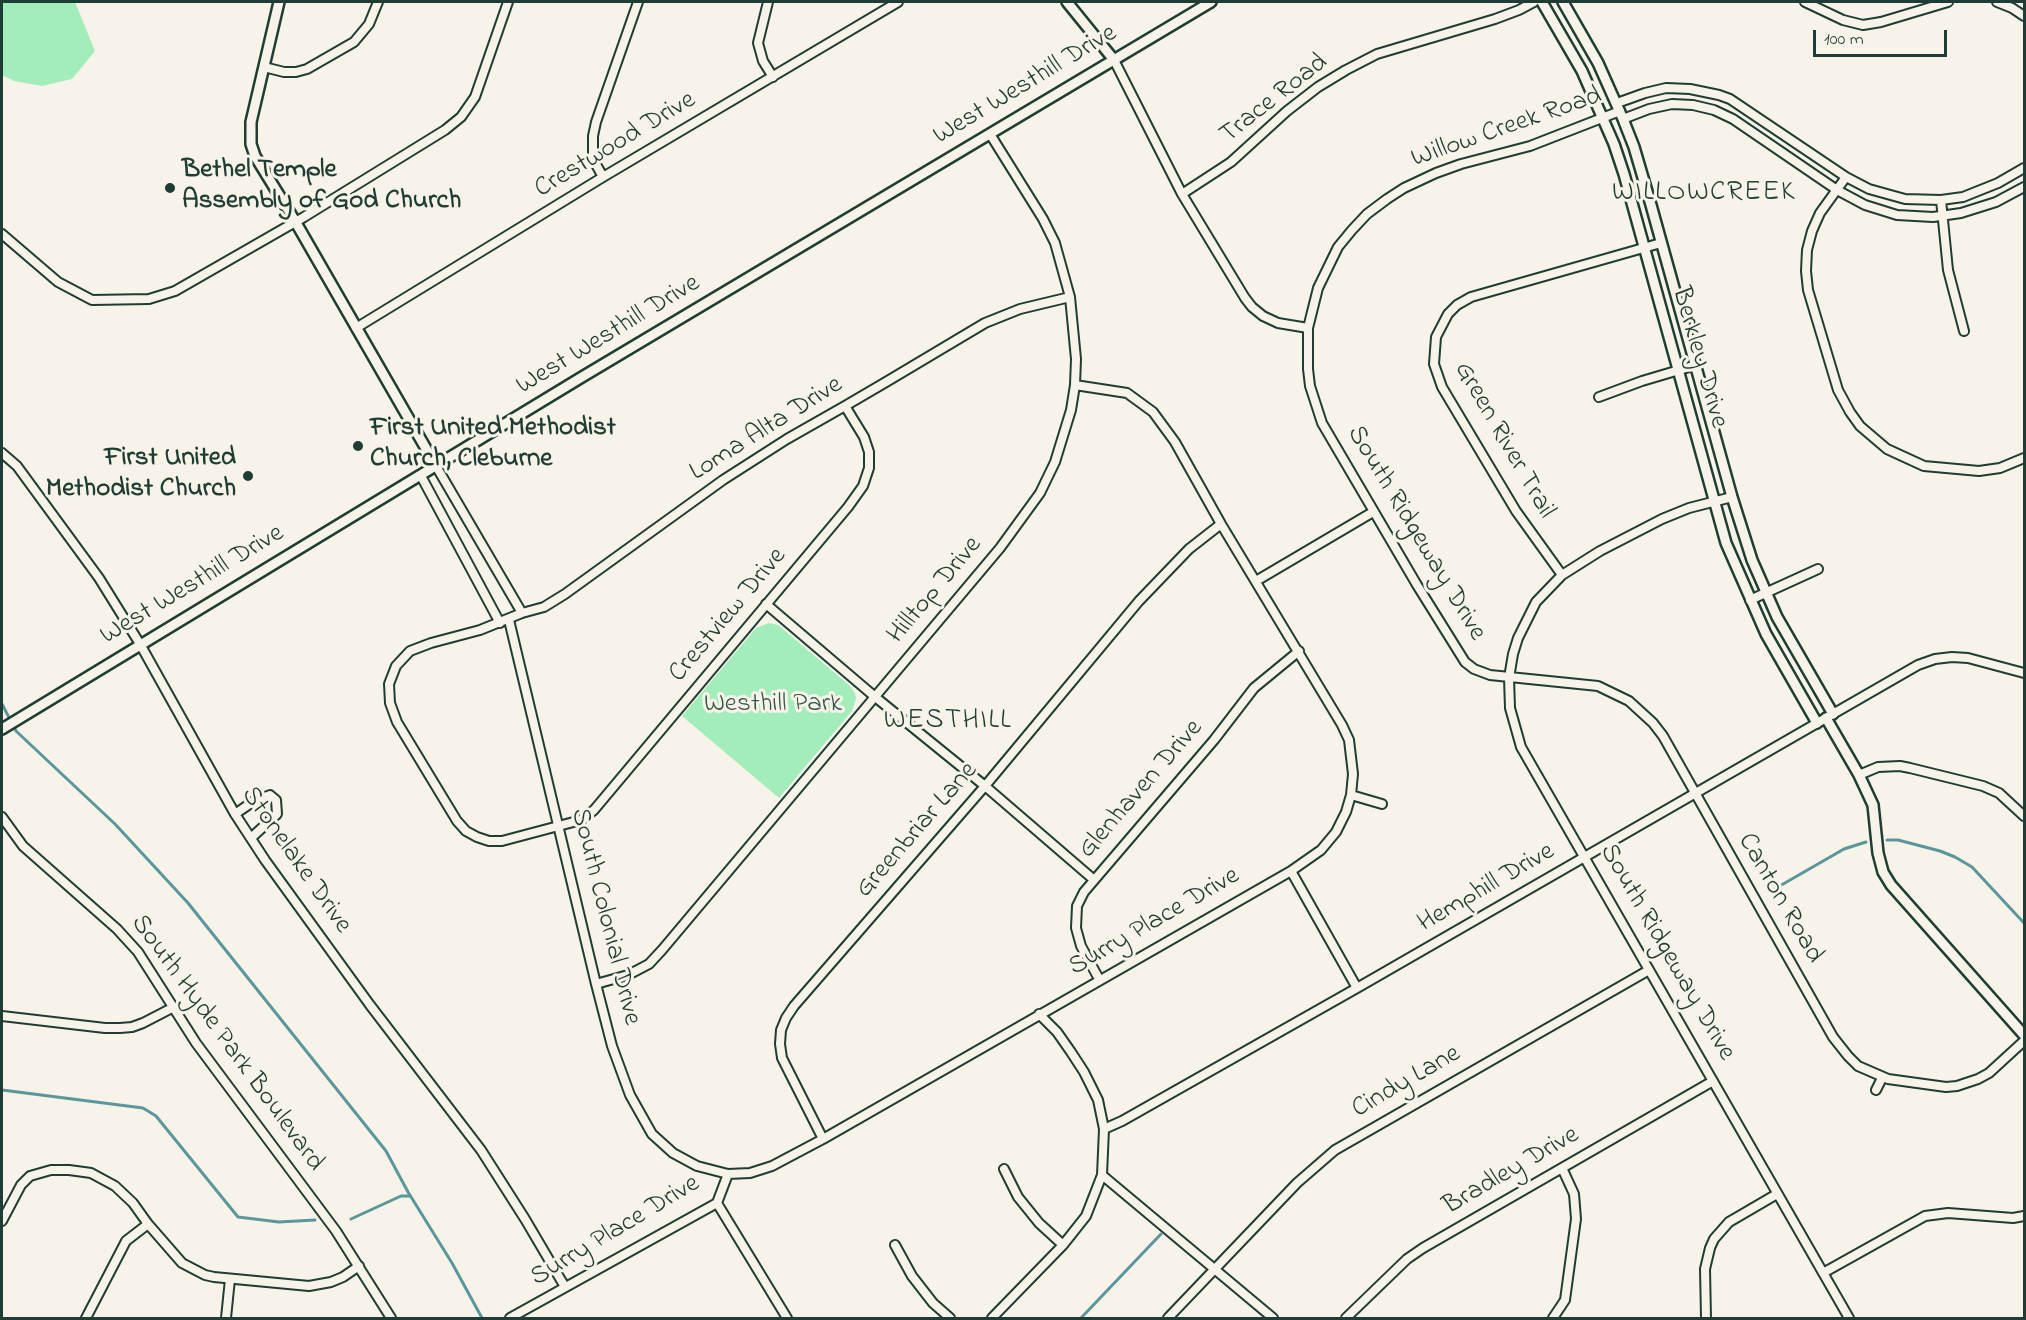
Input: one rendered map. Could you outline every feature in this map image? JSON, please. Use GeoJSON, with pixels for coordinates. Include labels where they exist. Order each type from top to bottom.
{"type":"FeatureCollection","features":[{"type":"Feature","properties":{"kind":"street"},"geometry":{"type":"LineString","coordinates":[[279,2],[251,122],[251,144],[260,165],[295,221],[522,613]]}},
{"type":"Feature","properties":{"kind":"street"},"geometry":{"type":"LineString","coordinates":[[264,68],[284,72],[308,69],[354,42],[369,24],[378,2]]}},
{"type":"Feature","properties":{"kind":"street"},"geometry":{"type":"LineString","coordinates":[[2,234],[58,282],[92,300],[131,301],[149,299],[175,291],[445,130],[461,117],[475,97],[508,2]]}},
{"type":"Feature","properties":{"kind":"street"},"geometry":{"type":"LineString","coordinates":[[603,177],[593,159],[593,136],[638,2]]}},
{"type":"Feature","properties":{"kind":"street"},"geometry":{"type":"LineString","coordinates":[[768,2],[758,43],[763,61],[772,77]]}},
{"type":"Feature","properties":{"kind":"street","name":"Crestwood Drive"},"geometry":{"type":"LineString","coordinates":[[356,328],[603,177],[898,2]]}},
{"type":"Feature","properties":{"kind":"street"},"geometry":{"type":"LineString","coordinates":[[1067,2],[1114,60],[1182,194],[1252,308],[1278,323],[1308,328]]}},
{"type":"Feature","properties":{"kind":"street","name":"West Westhill Drive"},"geometry":{"type":"LineString","coordinates":[[7,726],[598,367],[1210,2]]}},
{"type":"Feature","properties":{"kind":"street","name":"Trace Road"},"geometry":{"type":"LineString","coordinates":[[1182,194],[1232,162],[1287,111],[1318,87],[1346,70],[1377,54],[1495,20],[1534,2]]}},
{"type":"Feature","properties":{"kind":"street","name":"Berkley Drive"},"geometry":{"type":"LineString","coordinates":[[1542,2],[1582,71],[1604,118],[1624,174],[1726,543],[1750,600],[1766,634],[1825,718],[1859,775],[1873,804],[1878,853],[1883,872],[1891,885],[2025,1035]]}},
{"type":"Feature","properties":{"kind":"street","name":"Berkley Drive"},"geometry":{"type":"LineString","coordinates":[[1563,2],[1598,63],[1620,111],[1652,205],[1732,497],[1752,560],[1825,718]]}},
{"type":"Feature","properties":{"kind":"street"},"geometry":{"type":"LineString","coordinates":[[1806,2],[1843,20],[1863,25],[1881,22],[1925,4],[1948,2]]}},
{"type":"Feature","properties":{"kind":"street"},"geometry":{"type":"LineString","coordinates":[[1997,2],[2025,16]]}},
{"type":"Feature","properties":{"kind":"street","name":"Willow Creek Road"},"geometry":{"type":"LineString","coordinates":[[1308,328],[1318,288],[1338,246],[1367,214],[1387,199],[1436,173],[1530,146],[1620,111],[1645,93],[1666,88],[1690,89],[1730,99],[1846,177],[1869,189],[1892,196],[1920,200],[1963,197],[2025,168]]}},
{"type":"Feature","properties":{"kind":"street","name":"Willow Creek Road"},"geometry":{"type":"LineString","coordinates":[[1620,111],[1649,109],[1672,104],[1693,105],[1714,110],[1733,119],[1837,190],[1865,205],[1897,215],[1942,216],[1979,208],[2025,187]]}},
{"type":"Feature","properties":{"kind":"street","name":"Hilltop Drive"},"geometry":{"type":"LineString","coordinates":[[596,984],[628,975],[649,964],[1000,548],[1040,493],[1055,462],[1066,429],[1075,385],[1076,359],[1070,297],[1055,243],[1043,219],[990,134]]}},
{"type":"Feature","properties":{"kind":"street"},"geometry":{"type":"LineString","coordinates":[[1846,177],[1820,213],[1812,231],[1807,250],[1808,290],[1838,390],[1860,426],[1887,449],[1924,466],[1979,471],[2000,468],[2025,458]]}},
{"type":"Feature","properties":{"kind":"street"},"geometry":{"type":"LineString","coordinates":[[1941,200],[1948,270],[1964,331]]}},
{"type":"Feature","properties":{"kind":"street","name":"Green River Trail"},"geometry":{"type":"LineString","coordinates":[[1562,575],[1516,511],[1442,387],[1434,364],[1436,337],[1448,314],[1457,305],[1471,297],[1661,243]]}},
{"type":"Feature","properties":{"kind":"street","name":"Loma Alta Drive"},"geometry":{"type":"LineString","coordinates":[[500,623],[522,613],[544,607],[723,480],[844,406],[1004,314],[1070,297]]}},
{"type":"Feature","properties":{"kind":"street","name":"South Ridgeway Drive"},"geometry":{"type":"LineString","coordinates":[[1308,328],[1308,369],[1315,404],[1323,423],[1373,512],[1465,662],[1474,669],[1490,675],[1509,678],[1510,708],[1521,747],[1849,1318]]}},
{"type":"Feature","properties":{"kind":"street"},"geometry":{"type":"LineString","coordinates":[[1599,397],[1678,369],[1696,365]]}},
{"type":"Feature","properties":{"kind":"street","name":"Surry Place Drive"},"geometry":{"type":"LineString","coordinates":[[510,1318],[717,1203],[728,1174],[750,1173],[772,1166],[823,1139],[1291,871],[1321,850],[1336,832],[1351,795],[1353,774],[1349,740],[1299,651],[1221,524],[1175,442],[1153,412],[1126,393],[1075,385]]}},
{"type":"Feature","properties":{"kind":"street","name":"Crestview Drive"},"geometry":{"type":"LineString","coordinates":[[500,623],[410,651],[396,666],[389,684],[390,703],[397,722],[457,821],[466,831],[477,837],[502,842],[581,820],[594,810],[848,507],[863,486],[870,468],[869,452],[864,437],[844,406]]}},
{"type":"Feature","properties":{"kind":"street","name":"Stonelake Drive"},"geometry":{"type":"LineString","coordinates":[[2,453],[17,466],[99,578],[140,644],[250,838],[370,1005],[481,1150],[565,1287]]}},
{"type":"Feature","properties":{"kind":"street"},"geometry":{"type":"LineString","coordinates":[[421,476],[500,623]]}},
{"type":"Feature","properties":{"kind":"street"},"geometry":{"type":"LineString","coordinates":[[1509,678],[1512,654],[1526,619],[1536,602],[1562,575],[1600,551],[1662,519],[1689,508],[1732,497]]}},
{"type":"Feature","properties":{"kind":"street"},"geometry":{"type":"LineString","coordinates":[[1256,581],[1373,512]]}},
{"type":"Feature","properties":{"kind":"street","name":"Greenbriar Lane"},"geometry":{"type":"LineString","coordinates":[[823,1139],[782,1058],[781,1037],[786,1017],[985,786],[1139,601],[1189,549],[1221,524]]}},
{"type":"Feature","properties":{"kind":"street"},"geometry":{"type":"LineString","coordinates":[[1750,600],[1818,569]]}},
{"type":"Feature","properties":{"kind":"street"},"geometry":{"type":"LineString","coordinates":[[766,604],[1093,879]]}},
{"type":"Feature","properties":{"kind":"street","name":"South Colonial Drive"},"geometry":{"type":"LineString","coordinates":[[509,620],[596,984],[620,1072],[652,1134],[681,1158],[697,1166],[728,1174]]}},
{"type":"Feature","properties":{"kind":"street","name":"Glenhaven Drive"},"geometry":{"type":"LineString","coordinates":[[1099,979],[1081,946],[1076,928],[1077,906],[1093,879],[1214,740],[1254,688],[1299,651]]}},
{"type":"Feature","properties":{"kind":"street","name":"Hemphill Drive"},"geometry":{"type":"LineString","coordinates":[[1104,1129],[1357,988],[1918,665],[1935,659],[1968,658],[2025,673]]}},
{"type":"Feature","properties":{"kind":"street","name":"Canton Road"},"geometry":{"type":"LineString","coordinates":[[1509,678],[1598,686],[1629,701],[1643,712],[1662,736],[1840,1047],[1858,1066],[1881,1078],[1947,1087],[1968,1083],[1989,1073],[2025,1041]]}},
{"type":"Feature","properties":{"kind":"street"},"geometry":{"type":"LineString","coordinates":[[1859,775],[1878,767],[1900,766],[1983,786],[1999,793],[2025,816]]}},
{"type":"Feature","properties":{"kind":"street"},"geometry":{"type":"LineString","coordinates":[[235,814],[254,801],[270,795],[276,800],[277,814],[250,838]]}},
{"type":"Feature","properties":{"kind":"street"},"geometry":{"type":"LineString","coordinates":[[1351,795],[1382,804]]}},
{"type":"Feature","properties":{"kind":"street","name":"South Hyde Park Boulevard"},"geometry":{"type":"LineString","coordinates":[[2,817],[23,846],[117,928],[138,952],[172,1008],[213,1066],[309,1192],[391,1318]]}},
{"type":"Feature","properties":{"kind":"street"},"geometry":{"type":"LineString","coordinates":[[1291,871],[1357,988]]}},
{"type":"Feature","properties":{"kind":"street","name":"Cindy Lane"},"geometry":{"type":"LineString","coordinates":[[1168,1318],[1297,1183],[1335,1150],[1648,970]]}},
{"type":"Feature","properties":{"kind":"street"},"geometry":{"type":"LineString","coordinates":[[2,1016],[105,1028],[132,1028],[172,1008]]}},
{"type":"Feature","properties":{"kind":"street"},"geometry":{"type":"LineString","coordinates":[[992,1318],[1063,1245],[1086,1216],[1102,1175],[1104,1129],[1098,1100],[1084,1072],[1057,1032],[1039,1014]]}},
{"type":"Feature","properties":{"kind":"street"},"geometry":{"type":"LineString","coordinates":[[1876,1090],[1881,1078]]}},
{"type":"Feature","properties":{"kind":"street","name":"Bradley Drive"},"geometry":{"type":"LineString","coordinates":[[1346,1318],[1407,1259],[1423,1248],[1713,1081]]}},
{"type":"Feature","properties":{"kind":"street"},"geometry":{"type":"LineString","coordinates":[[1553,1318],[1561,1308],[1566,1294],[1576,1218],[1575,1194],[1562,1168]]}},
{"type":"Feature","properties":{"kind":"street"},"geometry":{"type":"LineString","coordinates":[[2,1221],[21,1185],[30,1176],[62,1169],[91,1173],[104,1179],[125,1195],[182,1263],[205,1275],[309,1286],[331,1282],[359,1266]]}},
{"type":"Feature","properties":{"kind":"street"},"geometry":{"type":"LineString","coordinates":[[1004,1169],[1018,1197],[1063,1245]]}},
{"type":"Feature","properties":{"kind":"street"},"geometry":{"type":"LineString","coordinates":[[1102,1175],[1273,1318]]}},
{"type":"Feature","properties":{"kind":"street"},"geometry":{"type":"LineString","coordinates":[[1706,1318],[1705,1269],[1714,1239],[1729,1222],[1778,1194]]}},
{"type":"Feature","properties":{"kind":"street"},"geometry":{"type":"LineString","coordinates":[[717,1203],[787,1318]]}},
{"type":"Feature","properties":{"kind":"street"},"geometry":{"type":"LineString","coordinates":[[1823,1273],[1925,1216],[1948,1213],[2002,1217],[2025,1216]]}},
{"type":"Feature","properties":{"kind":"street"},"geometry":{"type":"LineString","coordinates":[[86,1318],[126,1241],[148,1224]]}},
{"type":"Feature","properties":{"kind":"street"},"geometry":{"type":"LineString","coordinates":[[895,1245],[912,1276],[933,1303],[950,1318]]}},
{"type":"Feature","properties":{"kind":"street"},"geometry":{"type":"LineString","coordinates":[[226,1318],[230,1279]]}},
{"type":"Feature","properties":{"kind":"green space"},"geometry":{"type":"Polygon","coordinates":[[[2,2],[75,2],[95,51],[72,79],[42,86],[14,81],[2,75],[2,2]]]}},
{"type":"Feature","properties":{"kind":"green space","name":"Westhill Park"},"geometry":{"type":"Polygon","coordinates":[[[769,623],[778,625],[849,685],[856,699],[852,711],[779,798],[682,716],[756,628],[769,623]]]}},
{"type":"Feature","properties":{"kind":"waterway"},"geometry":{"type":"LineString","coordinates":[[2,704],[16,731],[115,824],[188,903],[386,1151],[482,1318]]}},
{"type":"Feature","properties":{"kind":"waterway"},"geometry":{"type":"LineString","coordinates":[[1887,840],[1898,840],[1940,851],[1972,867],[2024,923]]}},
{"type":"Feature","properties":{"kind":"waterway"},"geometry":{"type":"LineString","coordinates":[[1771,891],[1844,849],[1866,842]]}},
{"type":"Feature","properties":{"kind":"waterway"},"geometry":{"type":"LineString","coordinates":[[2,1090],[143,1108],[156,1116],[238,1217],[279,1222],[315,1220]]}},
{"type":"Feature","properties":{"kind":"waterway"},"geometry":{"type":"LineString","coordinates":[[351,1219],[401,1196],[410,1196]]}},
{"type":"Feature","properties":{"kind":"waterway"},"geometry":{"type":"LineString","coordinates":[[1081,1318],[1161,1234]]}},
{"type":"Feature","properties":{"kind":"place","name":"Bethel Temple Assembly of God Church"},"geometry":{"type":"Point","coordinates":[170,188]}},
{"type":"Feature","properties":{"kind":"place","name":"First United Methodist Church, Cleburne"},"geometry":{"type":"Point","coordinates":[358,446]}},
{"type":"Feature","properties":{"kind":"place","name":"First United Methodist Church"},"geometry":{"type":"Point","coordinates":[248,476]}},
{"type":"Feature","properties":{"kind":"district","name":"WILLOWCREEK"},"geometry":{"type":"Point","coordinates":[1704,194]}},
{"type":"Feature","properties":{"kind":"district","name":"WESTHILL"},"geometry":{"type":"Point","coordinates":[948,722]}}]}
